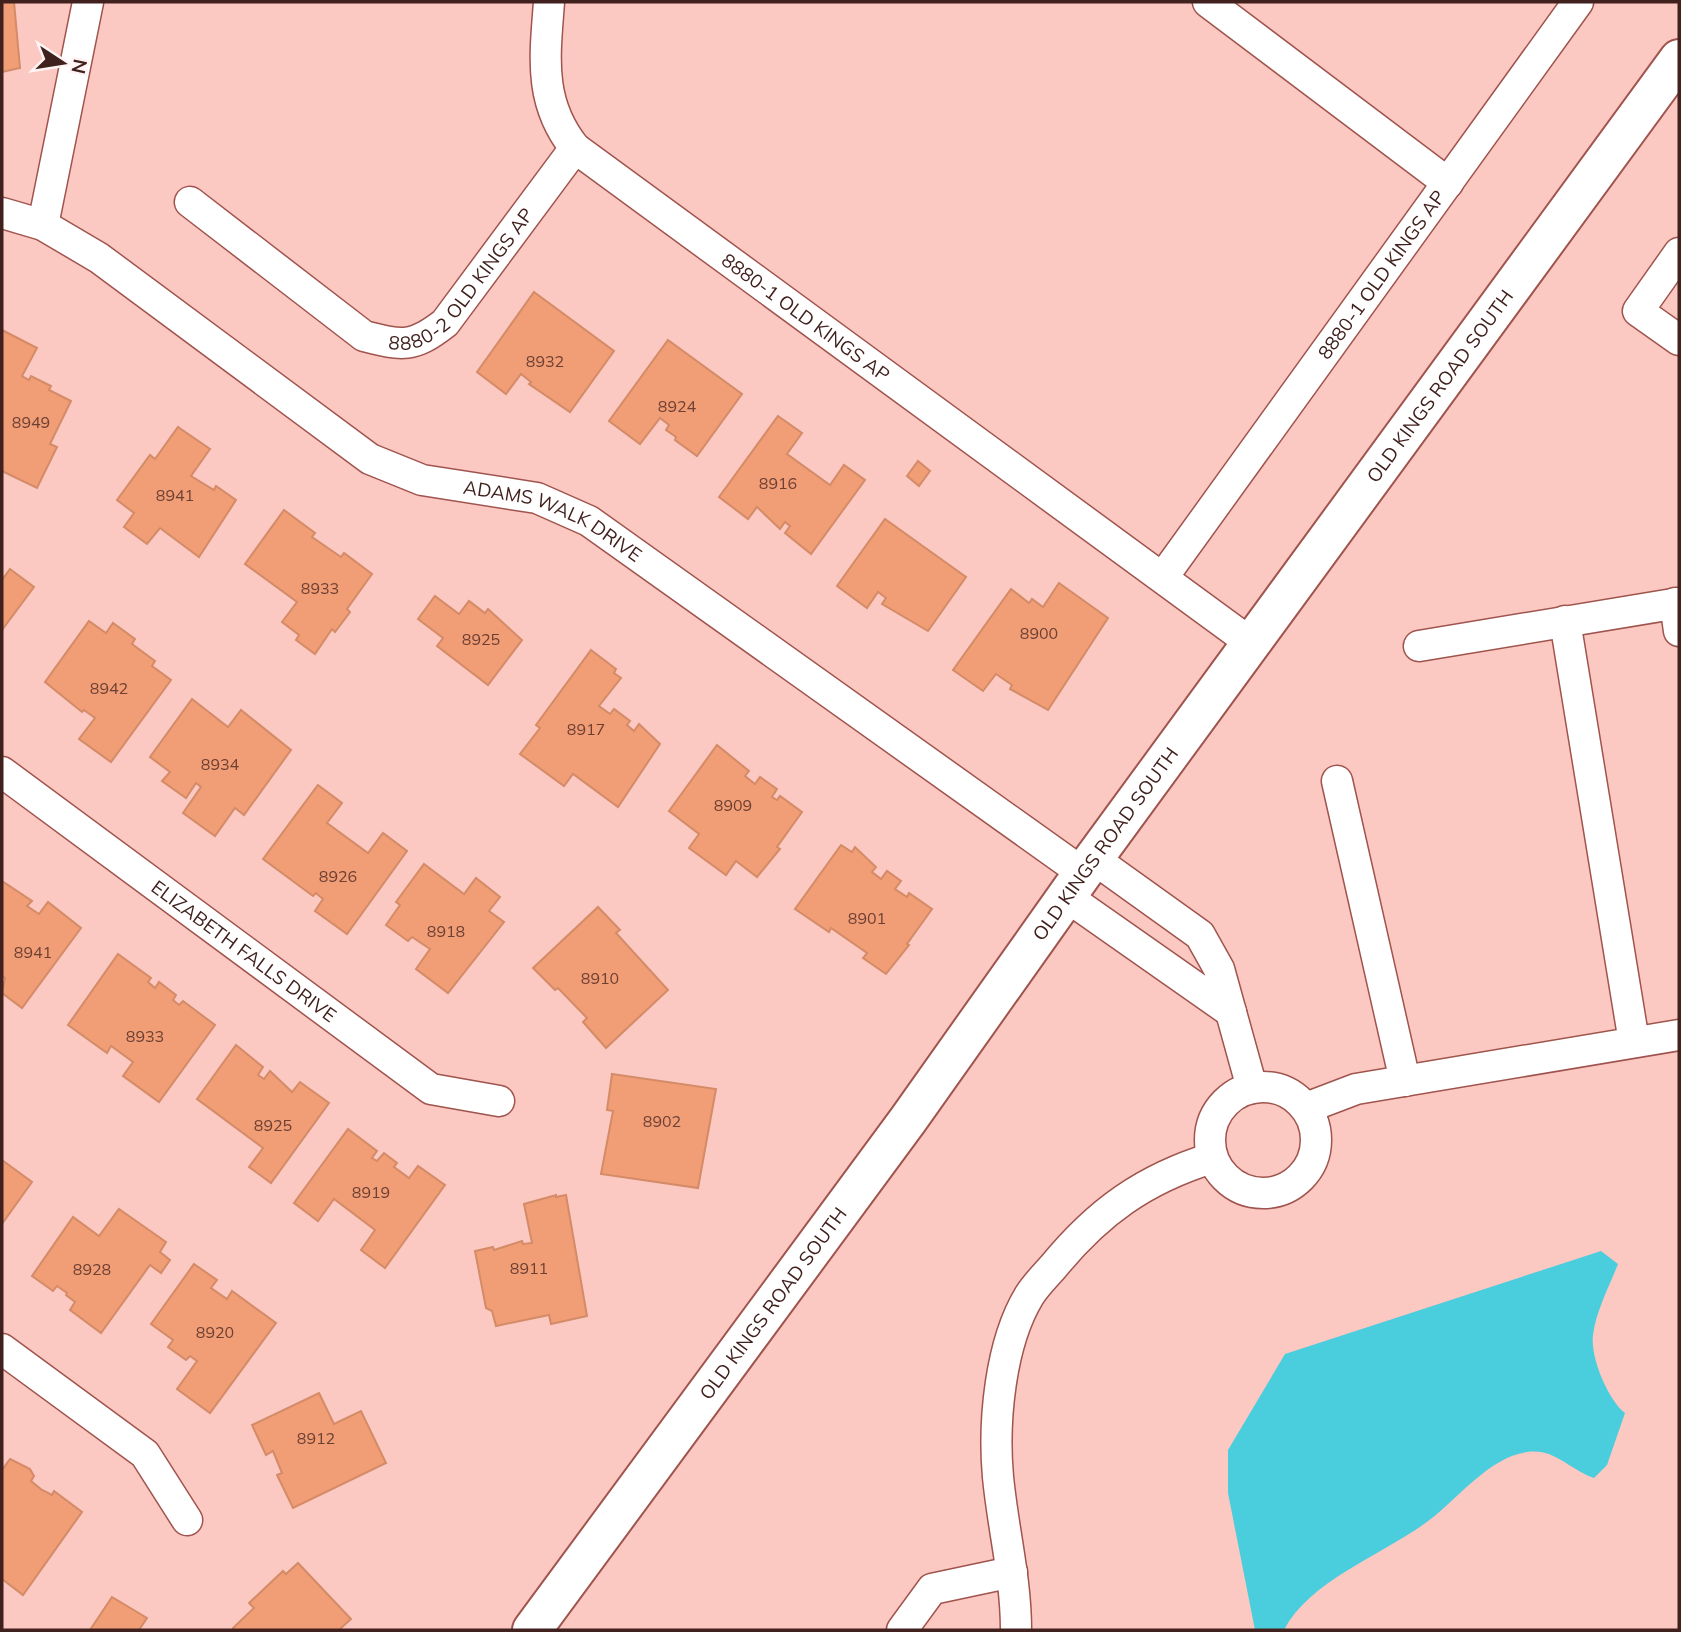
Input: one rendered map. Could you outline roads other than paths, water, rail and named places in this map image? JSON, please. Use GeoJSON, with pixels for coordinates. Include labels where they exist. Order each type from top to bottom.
{"type":"FeatureCollection","features":[{"type":"Feature","properties":{"kind":"street"},"geometry":{"type":"LineString","coordinates":[[43,225],[88,2]]}},
{"type":"Feature","properties":{"kind":"street","name":"8880-1 OLD KINGS AP"},"geometry":{"type":"LineString","coordinates":[[549,2],[546,86],[562,132],[575,148],[1251,643]]}},
{"type":"Feature","properties":{"kind":"street","name":"8880-1 OLD KINGS AP"},"geometry":{"type":"LineString","coordinates":[[1163,577],[1448,183],[1208,2]]}},
{"type":"Feature","properties":{"kind":"street"},"geometry":{"type":"LineString","coordinates":[[1448,183],[1578,2]]}},
{"type":"Feature","properties":{"kind":"street","name":"OLD KINGS ROAD SOUTH"},"geometry":{"type":"LineString","coordinates":[[532,1630],[908,1120],[1081,876],[1679,59]]}},
{"type":"Feature","properties":{"kind":"street","name":"8880-2 OLD KINGS AP"},"geometry":{"type":"LineString","coordinates":[[190,202],[364,336],[398,345],[421,342],[445,323],[575,148]]}},
{"type":"Feature","properties":{"kind":"street","name":"ADAMS WALK DRIVE"},"geometry":{"type":"LineString","coordinates":[[2,213],[43,225],[99,258],[370,459],[422,480],[537,498],[589,521],[1081,876]]}},
{"type":"Feature","properties":{"kind":"street"},"geometry":{"type":"LineString","coordinates":[[1679,253],[1637,311],[1679,340]]}},
{"type":"Feature","properties":{"kind":"street"},"geometry":{"type":"LineString","coordinates":[[1419,646],[1565,621],[1678,613]]}},
{"type":"Feature","properties":{"kind":"street"},"geometry":{"type":"LineString","coordinates":[[1565,621],[1634,1042]]}},
{"type":"Feature","properties":{"kind":"street","name":"ELIZABETH FALLS DRIVE"},"geometry":{"type":"LineString","coordinates":[[2,772],[431,1089],[499,1101]]}},
{"type":"Feature","properties":{"kind":"street"},"geometry":{"type":"LineString","coordinates":[[1336,781],[1405,1081]]}},
{"type":"Feature","properties":{"kind":"street"},"geometry":{"type":"LineString","coordinates":[[1081,876],[1231,1012]]}},
{"type":"Feature","properties":{"kind":"street"},"geometry":{"type":"LineString","coordinates":[[1081,876],[1200,935],[1219,969],[1252,1088]]}},
{"type":"Feature","properties":{"kind":"street"},"geometry":{"type":"LineString","coordinates":[[1306,1108],[1356,1089],[1679,1034]]}},
{"type":"Feature","properties":{"kind":"street"},"geometry":{"type":"LineString","coordinates":[[1271,1087],[1292,1095],[1306,1108],[1315,1125],[1317,1143],[1313,1159],[1304,1175],[1289,1187],[1272,1194],[1254,1194],[1235,1187],[1221,1174],[1212,1158],[1209,1139],[1220,1107],[1234,1094],[1252,1088],[1271,1087]]}},
{"type":"Feature","properties":{"kind":"street"},"geometry":{"type":"LineString","coordinates":[[1016,1630],[1012,1572],[998,1476],[998,1407],[1008,1348],[1029,1296],[1066,1251],[1113,1205],[1169,1171],[1212,1158]]}},
{"type":"Feature","properties":{"kind":"street"},"geometry":{"type":"LineString","coordinates":[[2,1349],[145,1454],[187,1520]]}},
{"type":"Feature","properties":{"kind":"street"},"geometry":{"type":"LineString","coordinates":[[902,1630],[932,1589],[1012,1572]]}},
{"type":"Feature","properties":{"kind":"water"},"geometry":{"type":"Polygon","coordinates":[[[1601,1251],[1618,1264],[1597,1317],[1593,1335],[1594,1355],[1612,1398],[1625,1413],[1607,1465],[1594,1478],[1546,1453],[1527,1452],[1500,1461],[1414,1531],[1331,1581],[1296,1612],[1284,1630],[1255,1630],[1228,1493],[1228,1450],[1285,1354],[1601,1251]]]}}]}
